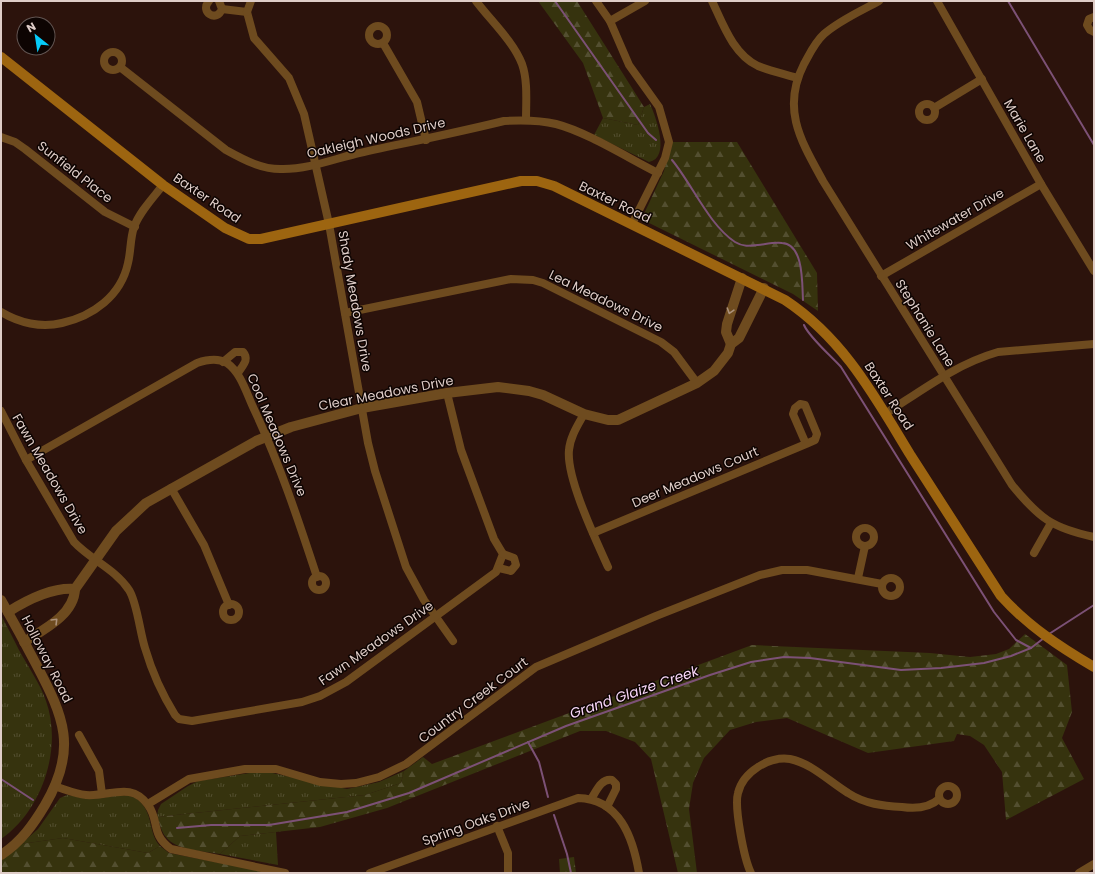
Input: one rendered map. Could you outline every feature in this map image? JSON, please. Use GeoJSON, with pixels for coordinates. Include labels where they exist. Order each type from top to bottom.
{"type":"FeatureCollection","features":[{"type":"Feature","properties":{"kind":"main road","name":"Baxter Road"},"geometry":{"type":"LineString","coordinates":[[1,57],[163,185],[225,228],[249,239],[261,239],[521,181],[537,181],[554,186],[764,288],[806,314],[822,328],[857,370],[1001,596],[1031,625],[1059,646],[1094,667]]}},
{"type":"Feature","properties":{"kind":"street"},"geometry":{"type":"LineString","coordinates":[[209,1],[205,8],[209,15],[217,16],[222,9]]}},
{"type":"Feature","properties":{"kind":"street"},"geometry":{"type":"LineString","coordinates":[[219,1],[222,9]]}},
{"type":"Feature","properties":{"kind":"street"},"geometry":{"type":"LineString","coordinates":[[222,9],[247,12],[251,1]]}},
{"type":"Feature","properties":{"kind":"street"},"geometry":{"type":"LineString","coordinates":[[476,1],[512,46],[522,65],[526,87],[526,120]]}},
{"type":"Feature","properties":{"kind":"street"},"geometry":{"type":"LineString","coordinates":[[596,1],[610,21],[629,65],[659,107],[669,142],[665,158],[632,224]]}},
{"type":"Feature","properties":{"kind":"street"},"geometry":{"type":"LineString","coordinates":[[610,21],[644,1]]}},
{"type":"Feature","properties":{"kind":"street"},"geometry":{"type":"LineString","coordinates":[[712,1],[735,46],[742,53],[758,66],[797,78],[816,42],[825,34],[879,1]]}},
{"type":"Feature","properties":{"kind":"street","name":"Marie Lane"},"geometry":{"type":"LineString","coordinates":[[937,1],[1041,184],[1094,271]]}},
{"type":"Feature","properties":{"kind":"street","name":"Shady Meadows Drive"},"geometry":{"type":"LineString","coordinates":[[247,12],[254,38],[289,78],[304,114],[329,224],[373,464],[406,567],[421,595],[454,641]]}},
{"type":"Feature","properties":{"kind":"street"},"geometry":{"type":"LineString","coordinates":[[1094,17],[1089,19],[1087,25],[1090,30],[1094,32]]}},
{"type":"Feature","properties":{"kind":"street"},"geometry":{"type":"LineString","coordinates":[[383,43],[417,102],[426,140]]}},
{"type":"Feature","properties":{"kind":"street","name":"Oakleigh Woods Drive"},"geometry":{"type":"LineString","coordinates":[[120,67],[226,150],[244,161],[267,168],[283,170],[315,166],[353,155],[426,140],[504,121],[526,120],[558,124],[584,135],[658,173]]}},
{"type":"Feature","properties":{"kind":"street","name":"Stephanie Lane"},"geometry":{"type":"LineString","coordinates":[[797,78],[794,112],[800,137],[823,181],[1012,485],[1032,509],[1051,523],[1077,534],[1094,537]]}},
{"type":"Feature","properties":{"kind":"street"},"geometry":{"type":"LineString","coordinates":[[934,108],[982,79]]}},
{"type":"Feature","properties":{"kind":"street","name":"Sunfield Place"},"geometry":{"type":"LineString","coordinates":[[1,137],[15,142],[25,149],[105,212],[135,227]]}},
{"type":"Feature","properties":{"kind":"street","name":"Whitewater Drive"},"geometry":{"type":"LineString","coordinates":[[881,276],[1041,184]]}},
{"type":"Feature","properties":{"kind":"street"},"geometry":{"type":"LineString","coordinates":[[2,316],[27,323],[49,326],[77,319],[106,302],[114,293],[125,273],[135,227],[143,211],[163,185]]}},
{"type":"Feature","properties":{"kind":"street"},"geometry":{"type":"LineString","coordinates":[[731,344],[726,332],[726,324],[742,278]]}},
{"type":"Feature","properties":{"kind":"street","name":"Lea Meadows Drive"},"geometry":{"type":"LineString","coordinates":[[345,313],[511,279],[533,280],[661,342],[674,352],[697,383]]}},
{"type":"Feature","properties":{"kind":"street","name":"Clear Meadows Drive"},"geometry":{"type":"LineString","coordinates":[[24,642],[49,627],[67,609],[74,596],[75,590],[116,531],[146,503],[267,436],[291,427],[362,408],[447,393],[498,388],[529,391],[543,395],[584,414],[608,420],[618,420],[697,383],[722,363],[731,344],[739,338],[764,288]]}},
{"type":"Feature","properties":{"kind":"street"},"geometry":{"type":"LineString","coordinates":[[885,414],[944,376],[975,360],[998,352],[1094,344]]}},
{"type":"Feature","properties":{"kind":"street"},"geometry":{"type":"LineString","coordinates":[[26,460],[197,364],[211,360],[223,362],[235,352],[243,352],[246,356],[246,361],[238,373]]}},
{"type":"Feature","properties":{"kind":"street","name":"Cool Meadows Drive"},"geometry":{"type":"LineString","coordinates":[[223,362],[238,373],[267,436],[290,492],[316,577]]}},
{"type":"Feature","properties":{"kind":"street","name":"Fawn Meadows Drive"},"geometry":{"type":"LineString","coordinates":[[1,411],[26,460],[74,542],[80,548],[108,567],[130,590],[145,649],[157,682],[175,714],[184,720],[203,720],[302,702],[320,696],[346,682],[491,577],[501,561],[498,548],[461,450],[447,393]]}},
{"type":"Feature","properties":{"kind":"street"},"geometry":{"type":"LineString","coordinates":[[584,414],[570,442],[569,461],[571,474],[608,567]]}},
{"type":"Feature","properties":{"kind":"street","name":"Deer Meadows Court"},"geometry":{"type":"LineString","coordinates":[[593,532],[806,444]]}},
{"type":"Feature","properties":{"kind":"street"},"geometry":{"type":"LineString","coordinates":[[171,488],[204,545],[230,605]]}},
{"type":"Feature","properties":{"kind":"street"},"geometry":{"type":"LineString","coordinates":[[1034,553],[1051,523]]}},
{"type":"Feature","properties":{"kind":"street"},"geometry":{"type":"LineString","coordinates":[[858,578],[865,546]]}},
{"type":"Feature","properties":{"kind":"street","name":"Country Creek Court"},"geometry":{"type":"LineString","coordinates":[[148,804],[189,779],[245,768],[276,769],[325,783],[341,784],[368,781],[406,764],[536,668],[656,616],[748,579],[782,570],[807,570],[858,578],[882,584]]}},
{"type":"Feature","properties":{"kind":"street"},"geometry":{"type":"LineString","coordinates":[[8,612],[23,602],[40,595],[68,589],[75,590]]}},
{"type":"Feature","properties":{"kind":"street","name":"Holloway Road"},"geometry":{"type":"LineString","coordinates":[[1,600],[48,687],[60,713],[63,727],[64,756],[54,786],[41,812],[21,840],[1,855]]}},
{"type":"Feature","properties":{"kind":"street"},"geometry":{"type":"LineString","coordinates":[[79,735],[99,771],[102,794]]}},
{"type":"Feature","properties":{"kind":"street"},"geometry":{"type":"LineString","coordinates":[[751,873],[741,835],[738,792],[752,770],[761,765],[780,759],[799,762],[848,794],[863,801],[884,807],[927,807],[939,799]]}},
{"type":"Feature","properties":{"kind":"street"},"geometry":{"type":"LineString","coordinates":[[591,800],[603,782],[612,780],[616,784],[616,789],[606,807]]}},
{"type":"Feature","properties":{"kind":"street"},"geometry":{"type":"LineString","coordinates":[[54,786],[85,795],[128,790],[134,792],[148,804],[152,810],[159,837],[162,843],[171,850],[285,873]]}},
{"type":"Feature","properties":{"kind":"street","name":"Spring Oaks Drive"},"geometry":{"type":"LineString","coordinates":[[370,873],[578,798],[591,800],[606,807],[623,822],[634,848],[639,873]]}},
{"type":"Feature","properties":{"kind":"street"},"geometry":{"type":"LineString","coordinates":[[497,826],[508,853],[508,873]]}},
{"type":"Feature","properties":{"kind":"street"},"geometry":{"type":"LineString","coordinates":[[1079,873],[1094,864]]}},
{"type":"Feature","properties":{"kind":"green space"},"geometry":{"type":"Polygon","coordinates":[[[538,1],[577,1],[644,107],[638,125],[603,118],[583,63],[538,1]]]}},
{"type":"Feature","properties":{"kind":"green space"},"geometry":{"type":"Polygon","coordinates":[[[650,104],[658,127],[661,145],[656,159],[649,162],[594,135],[603,118],[638,125],[644,107],[650,104]]]}},
{"type":"Feature","properties":{"kind":"green space"},"geometry":{"type":"Polygon","coordinates":[[[671,142],[737,142],[817,273],[818,311],[793,294],[645,221],[643,216],[664,171],[671,142]]]}},
{"type":"Feature","properties":{"kind":"green space"},"geometry":{"type":"Polygon","coordinates":[[[1,615],[37,681],[46,701],[51,719],[52,738],[50,758],[38,795],[28,812],[15,827],[1,839],[1,615]]]}},
{"type":"Feature","properties":{"kind":"green space"},"geometry":{"type":"Polygon","coordinates":[[[1025,634],[1067,665],[1072,712],[1062,738],[1084,779],[1006,820],[1002,772],[984,745],[970,736],[957,734],[954,741],[868,753],[787,718],[756,722],[730,730],[704,758],[693,783],[689,809],[697,873],[678,873],[651,759],[635,742],[606,731],[580,731],[387,808],[320,827],[240,836],[220,854],[191,850],[171,842],[163,833],[157,817],[365,795],[401,783],[404,771],[423,757],[432,764],[752,645],[930,653],[970,657],[996,654],[1009,649],[1025,634]]]}},
{"type":"Feature","properties":{"kind":"green space"},"geometry":{"type":"Polygon","coordinates":[[[263,771],[347,789],[379,782],[404,771],[401,783],[365,795],[157,817],[161,804],[198,781],[263,771]]]}},
{"type":"Feature","properties":{"kind":"green space"},"geometry":{"type":"Polygon","coordinates":[[[67,795],[92,799],[123,795],[136,799],[142,804],[147,812],[153,834],[160,846],[148,853],[63,838],[21,844],[38,829],[60,798],[67,795]]]}},
{"type":"Feature","properties":{"kind":"green space"},"geometry":{"type":"Polygon","coordinates":[[[276,832],[278,865],[220,854],[240,836],[276,832]]]}},
{"type":"Feature","properties":{"kind":"green space"},"geometry":{"type":"Polygon","coordinates":[[[63,838],[148,853],[160,846],[169,853],[272,873],[1,873],[1,857],[21,844],[63,838]]]}},
{"type":"Feature","properties":{"kind":"green space"},"geometry":{"type":"Polygon","coordinates":[[[574,857],[576,873],[560,873],[559,859],[574,857]]]}},
{"type":"Feature","properties":{"kind":"waterway"},"geometry":{"type":"LineString","coordinates":[[555,1],[648,133],[656,140]]}},
{"type":"Feature","properties":{"kind":"waterway"},"geometry":{"type":"LineString","coordinates":[[1008,1],[1094,145]]}},
{"type":"Feature","properties":{"kind":"waterway"},"geometry":{"type":"LineString","coordinates":[[672,160],[709,215],[726,235],[735,242],[746,246],[782,243],[789,245],[794,250],[798,257],[802,275],[803,300]]}},
{"type":"Feature","properties":{"kind":"waterway"},"geometry":{"type":"LineString","coordinates":[[804,325],[815,341],[841,367],[994,612],[1016,640],[1031,648]]}},
{"type":"Feature","properties":{"kind":"waterway","name":"Grand Glaize Creek"},"geometry":{"type":"LineString","coordinates":[[1049,634],[1094,605]]}},
{"type":"Feature","properties":{"kind":"waterway","name":"Grand Glaize Creek"},"geometry":{"type":"LineString","coordinates":[[177,828],[211,825],[269,825],[347,812],[409,793],[566,726],[751,662],[784,657],[810,658],[901,670],[941,668],[984,663],[1011,656],[1031,648],[1044,638]]}},
{"type":"Feature","properties":{"kind":"waterway"},"geometry":{"type":"LineString","coordinates":[[528,742],[539,762],[548,797]]}},
{"type":"Feature","properties":{"kind":"waterway"},"geometry":{"type":"LineString","coordinates":[[1,779],[33,800]]}},
{"type":"Feature","properties":{"kind":"waterway"},"geometry":{"type":"LineString","coordinates":[[554,815],[567,854],[571,873]]}}]}
